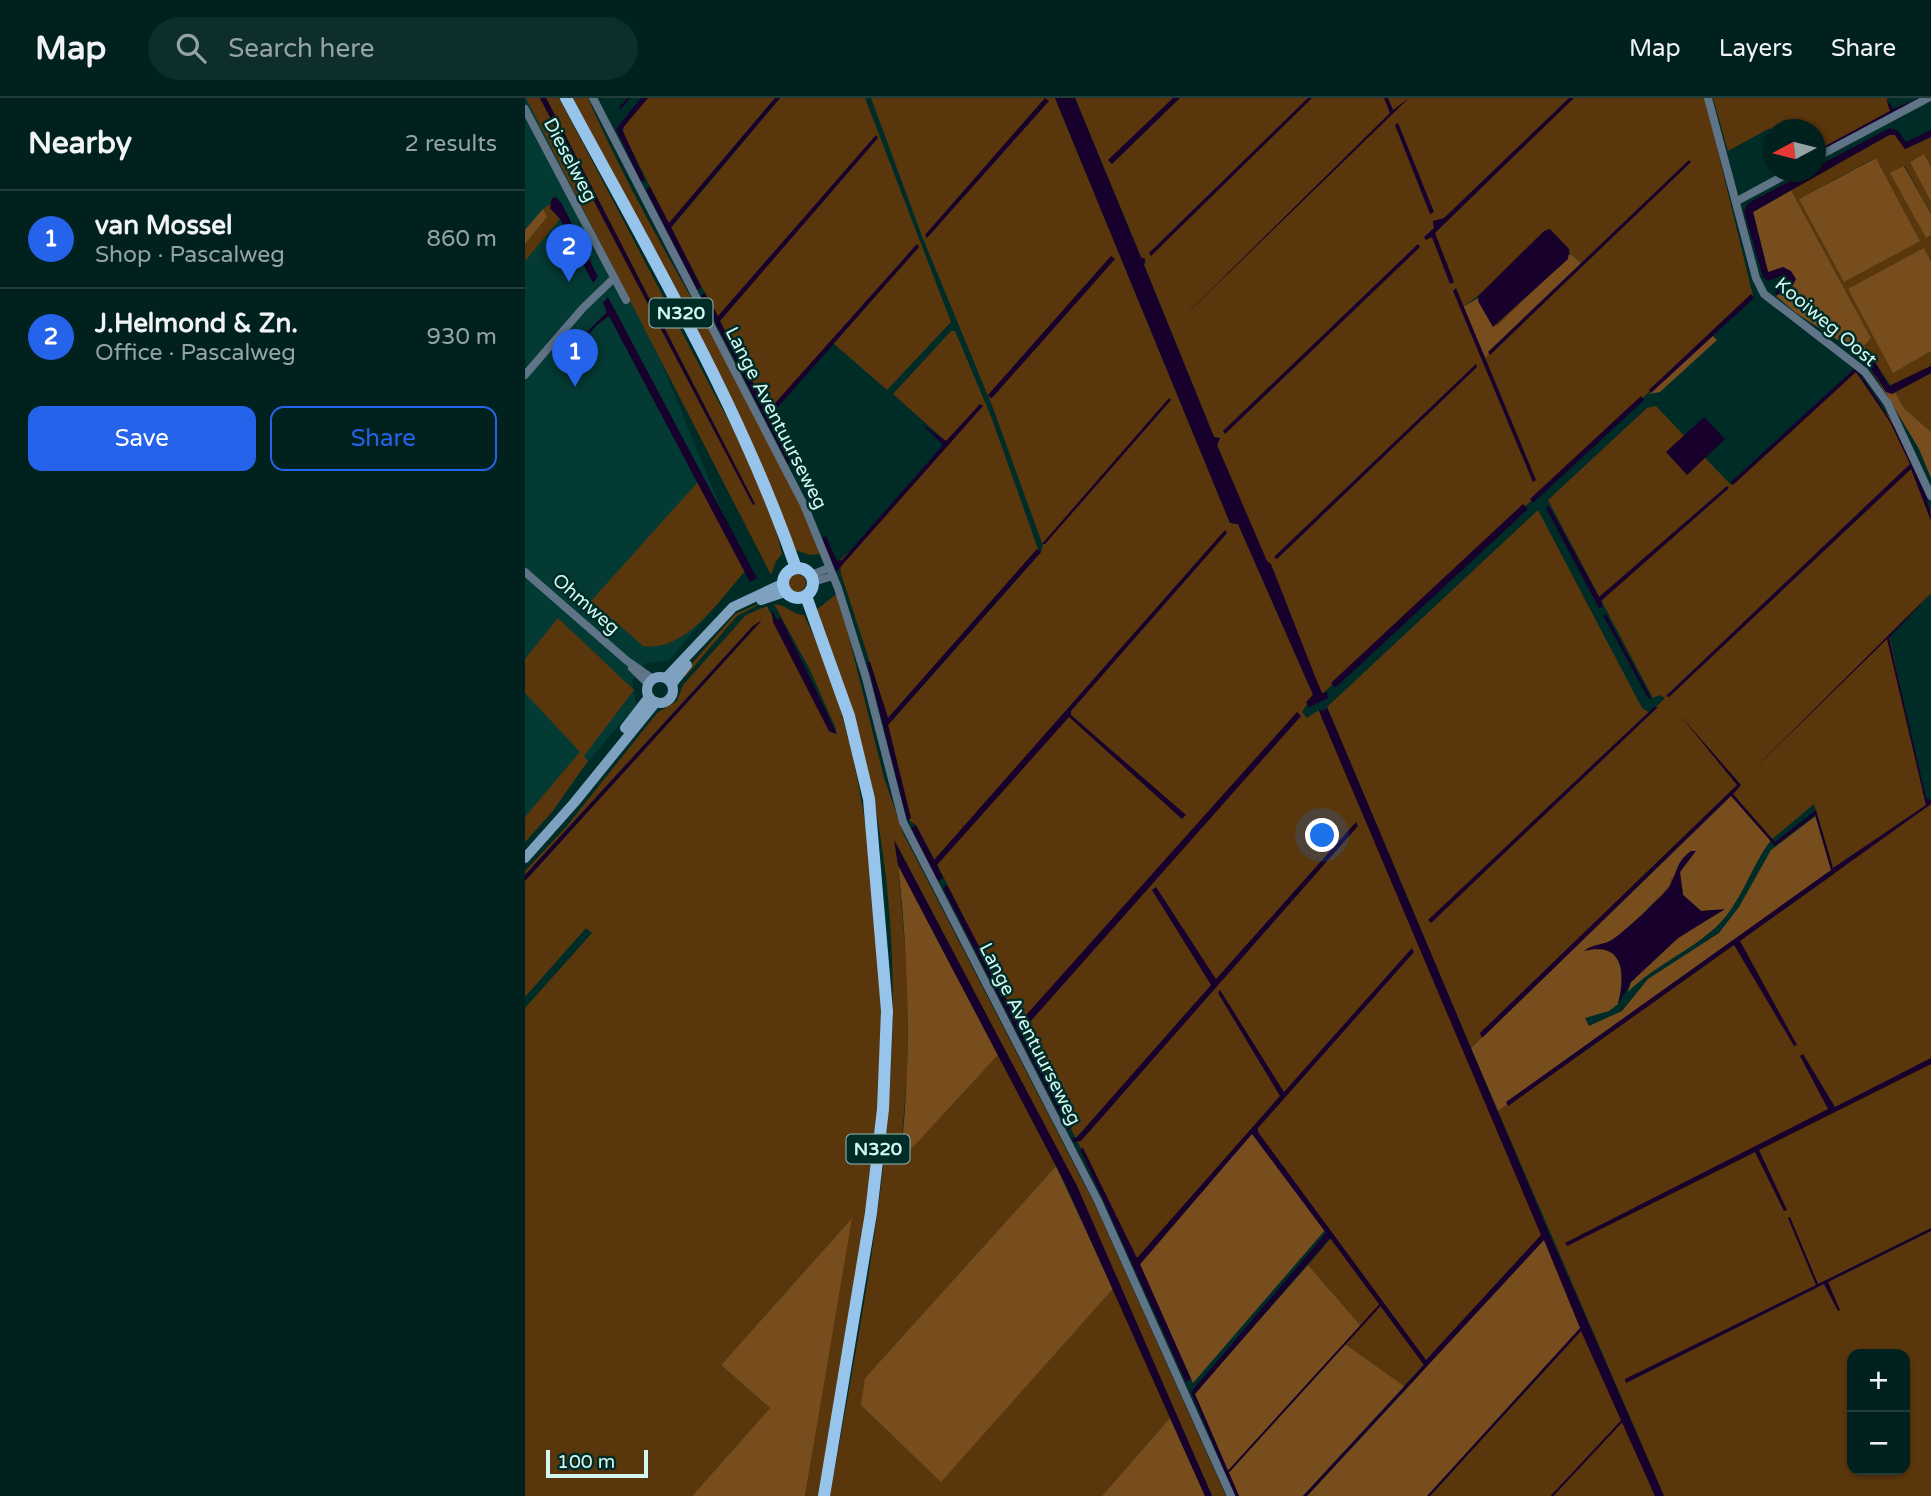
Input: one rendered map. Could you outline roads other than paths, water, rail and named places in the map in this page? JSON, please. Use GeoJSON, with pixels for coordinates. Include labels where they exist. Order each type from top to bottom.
{"type":"FeatureCollection","features":[{"type":"Feature","properties":{"kind":"main road","name":"N320"},"geometry":{"type":"LineString","coordinates":[[566,98],[713,374],[757,468],[793,569]]}},
{"type":"Feature","properties":{"kind":"main road"},"geometry":{"type":"LineString","coordinates":[[793,569],[812,578],[803,597],[783,588],[793,569]]}},
{"type":"Feature","properties":{"kind":"main road","name":"N320"},"geometry":{"type":"LineString","coordinates":[[803,597],[849,716],[869,799],[885,959],[887,1011],[883,1110],[871,1213],[824,1496]]}},
{"type":"Feature","properties":{"kind":"street","name":"Lange Aventuurseweg"},"geometry":{"type":"LineString","coordinates":[[593,98],[788,472],[831,572],[866,678],[903,822],[1098,1201],[1231,1496]]}},
{"type":"Feature","properties":{"kind":"street","name":"Kooiweg Oost"},"geometry":{"type":"LineString","coordinates":[[1708,98],[1756,278],[1764,294],[1865,372],[1888,404],[1931,496]]}},
{"type":"Feature","properties":{"kind":"street"},"geometry":{"type":"LineString","coordinates":[[1826,153],[1928,98]]}},
{"type":"Feature","properties":{"kind":"street","name":"Dieselweg"},"geometry":{"type":"LineString","coordinates":[[525,110],[626,300]]}},
{"type":"Feature","properties":{"kind":"street"},"geometry":{"type":"LineString","coordinates":[[1737,201],[1772,182]]}},
{"type":"Feature","properties":{"kind":"street"},"geometry":{"type":"LineString","coordinates":[[525,375],[583,308],[614,278]]}},
{"type":"Feature","properties":{"kind":"street","name":"Ohmweg"},"geometry":{"type":"LineString","coordinates":[[525,572],[650,681]]}},
{"type":"Feature","properties":{"kind":"street"},"geometry":{"type":"LineString","coordinates":[[812,578],[831,572]]}},
{"type":"Feature","properties":{"kind":"street"},"geometry":{"type":"LineString","coordinates":[[525,850],[573,797],[652,699],[670,698],[669,681],[733,607],[783,588]]}},
{"type":"Feature","properties":{"kind":"street"},"geometry":{"type":"LineString","coordinates":[[525,858],[574,803],[652,699],[650,681],[669,681]]}},
{"type":"Feature","properties":{"kind":"waterway"},"geometry":{"type":"LineString","coordinates":[[620,108],[629,98]]}},
{"type":"Feature","properties":{"kind":"waterway"},"geometry":{"type":"LineString","coordinates":[[1229,1471],[1381,1304]]}},
{"type":"Feature","properties":{"kind":"waterway"},"geometry":{"type":"LineString","coordinates":[[1552,1496],[1622,1421]]}},
{"type":"Feature","properties":{"kind":"place","name":"J.Helmond & Zn."},"geometry":{"type":"Point","coordinates":[569,282]}},
{"type":"Feature","properties":{"kind":"place","name":"van Mossel"},"geometry":{"type":"Point","coordinates":[575,387]}}]}
